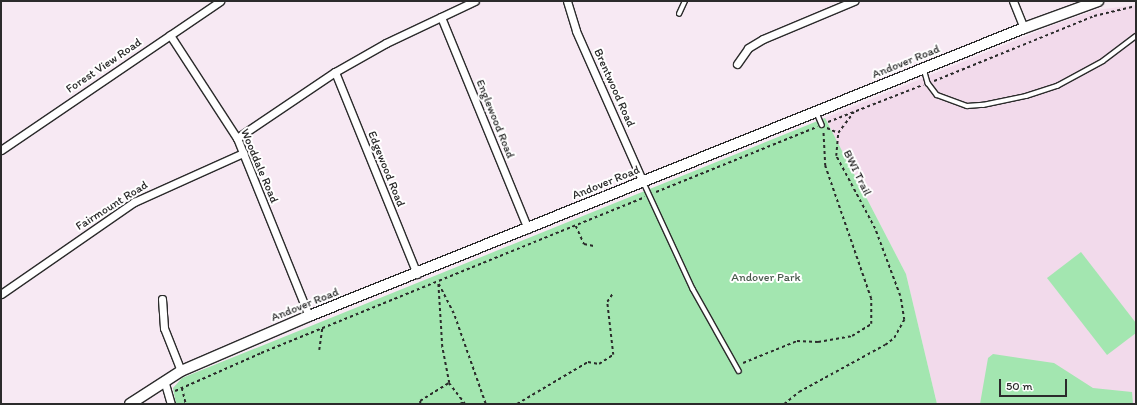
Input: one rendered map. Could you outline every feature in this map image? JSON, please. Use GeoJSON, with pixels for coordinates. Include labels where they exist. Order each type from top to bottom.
{"type":"FeatureCollection","features":[{"type":"Feature","properties":{"kind":"street","name":"Forest View Road"},"geometry":{"type":"LineString","coordinates":[[1,150],[220,1]]}},
{"type":"Feature","properties":{"kind":"street"},"geometry":{"type":"LineString","coordinates":[[237,138],[335,72],[386,42],[475,1]]}},
{"type":"Feature","properties":{"kind":"street","name":"Brentwood Road"},"geometry":{"type":"LineString","coordinates":[[567,1],[576,31],[643,182]]}},
{"type":"Feature","properties":{"kind":"street"},"geometry":{"type":"LineString","coordinates":[[737,64],[748,48],[763,38],[854,1]]}},
{"type":"Feature","properties":{"kind":"street"},"geometry":{"type":"LineString","coordinates":[[1013,1],[1024,28]]}},
{"type":"Feature","properties":{"kind":"street","name":"Andover Road"},"geometry":{"type":"LineString","coordinates":[[130,404],[164,380],[180,371],[309,316],[417,274],[923,68],[1024,28],[1098,1]]}},
{"type":"Feature","properties":{"kind":"street","name":"Englewood Road"},"geometry":{"type":"LineString","coordinates":[[441,17],[528,229]]}},
{"type":"Feature","properties":{"kind":"street","name":"Wooddale Road"},"geometry":{"type":"LineString","coordinates":[[170,35],[237,138],[309,316]]}},
{"type":"Feature","properties":{"kind":"street","name":"Edgewood Road"},"geometry":{"type":"LineString","coordinates":[[335,72],[417,274]]}},
{"type":"Feature","properties":{"kind":"street","name":"Fairmount Road"},"geometry":{"type":"LineString","coordinates":[[1,294],[134,202],[243,153]]}},
{"type":"Feature","properties":{"kind":"street"},"geometry":{"type":"LineString","coordinates":[[162,299],[164,328],[180,371]]}},
{"type":"Feature","properties":{"kind":"street"},"geometry":{"type":"LineString","coordinates":[[164,380],[171,404]]}},
{"type":"Feature","properties":{"kind":"lane"},"geometry":{"type":"LineString","coordinates":[[679,14],[685,1]]}},
{"type":"Feature","properties":{"kind":"lane"},"geometry":{"type":"LineString","coordinates":[[923,68],[928,83],[937,95],[967,106],[1026,96],[1058,86],[1082,74],[1136,36]]}},
{"type":"Feature","properties":{"kind":"lane"},"geometry":{"type":"LineString","coordinates":[[817,112],[822,125]]}},
{"type":"Feature","properties":{"kind":"lane"},"geometry":{"type":"LineString","coordinates":[[643,182],[693,289],[739,371]]}},
{"type":"Feature","properties":{"kind":"path"},"geometry":{"type":"LineString","coordinates":[[173,392],[322,328],[856,111],[1094,16],[1136,6]]}},
{"type":"Feature","properties":{"kind":"path"},"geometry":{"type":"LineString","coordinates":[[822,125],[838,133],[856,111]]}},
{"type":"Feature","properties":{"kind":"path"},"geometry":{"type":"LineString","coordinates":[[736,366],[797,341],[818,342],[852,336],[871,324],[871,299],[825,166],[822,125]]}},
{"type":"Feature","properties":{"kind":"path","name":"BWI Trail"},"geometry":{"type":"LineString","coordinates":[[784,404],[799,392],[885,345],[894,338],[904,320],[900,296],[875,229],[836,156],[838,133]]}},
{"type":"Feature","properties":{"kind":"path"},"geometry":{"type":"LineString","coordinates":[[576,226],[584,244],[594,246]]}},
{"type":"Feature","properties":{"kind":"path"},"geometry":{"type":"LineString","coordinates":[[438,282],[442,347],[449,384],[465,403],[460,404]]}},
{"type":"Feature","properties":{"kind":"path"},"geometry":{"type":"LineString","coordinates":[[438,282],[451,306],[486,404]]}},
{"type":"Feature","properties":{"kind":"path"},"geometry":{"type":"LineString","coordinates":[[517,404],[526,401],[557,379],[588,362],[599,364],[612,355],[607,302],[613,293]]}},
{"type":"Feature","properties":{"kind":"path"},"geometry":{"type":"LineString","coordinates":[[319,350],[322,328]]}},
{"type":"Feature","properties":{"kind":"path"},"geometry":{"type":"LineString","coordinates":[[420,404],[420,401],[449,384]]}},
{"type":"Feature","properties":{"kind":"path"},"geometry":{"type":"LineString","coordinates":[[182,388],[186,404]]}},
{"type":"Feature","properties":{"kind":"shaded area"},"geometry":{"type":"Polygon","coordinates":[[[1136,5],[1136,404],[937,404],[906,274],[825,118],[1051,26],[1096,10],[1136,5]]]}},
{"type":"Feature","properties":{"kind":"green space","name":"Andover Park"},"geometry":{"type":"Polygon","coordinates":[[[825,118],[906,274],[937,404],[176,404],[173,388],[182,378],[825,118]]]}},
{"type":"Feature","properties":{"kind":"green space"},"geometry":{"type":"Polygon","coordinates":[[[1081,252],[1136,323],[1136,333],[1107,355],[1047,278],[1081,252]]]}},
{"type":"Feature","properties":{"kind":"green space"},"geometry":{"type":"Polygon","coordinates":[[[993,354],[1054,363],[1093,388],[1132,392],[1133,404],[980,404],[988,358],[993,354]]]}}]}
